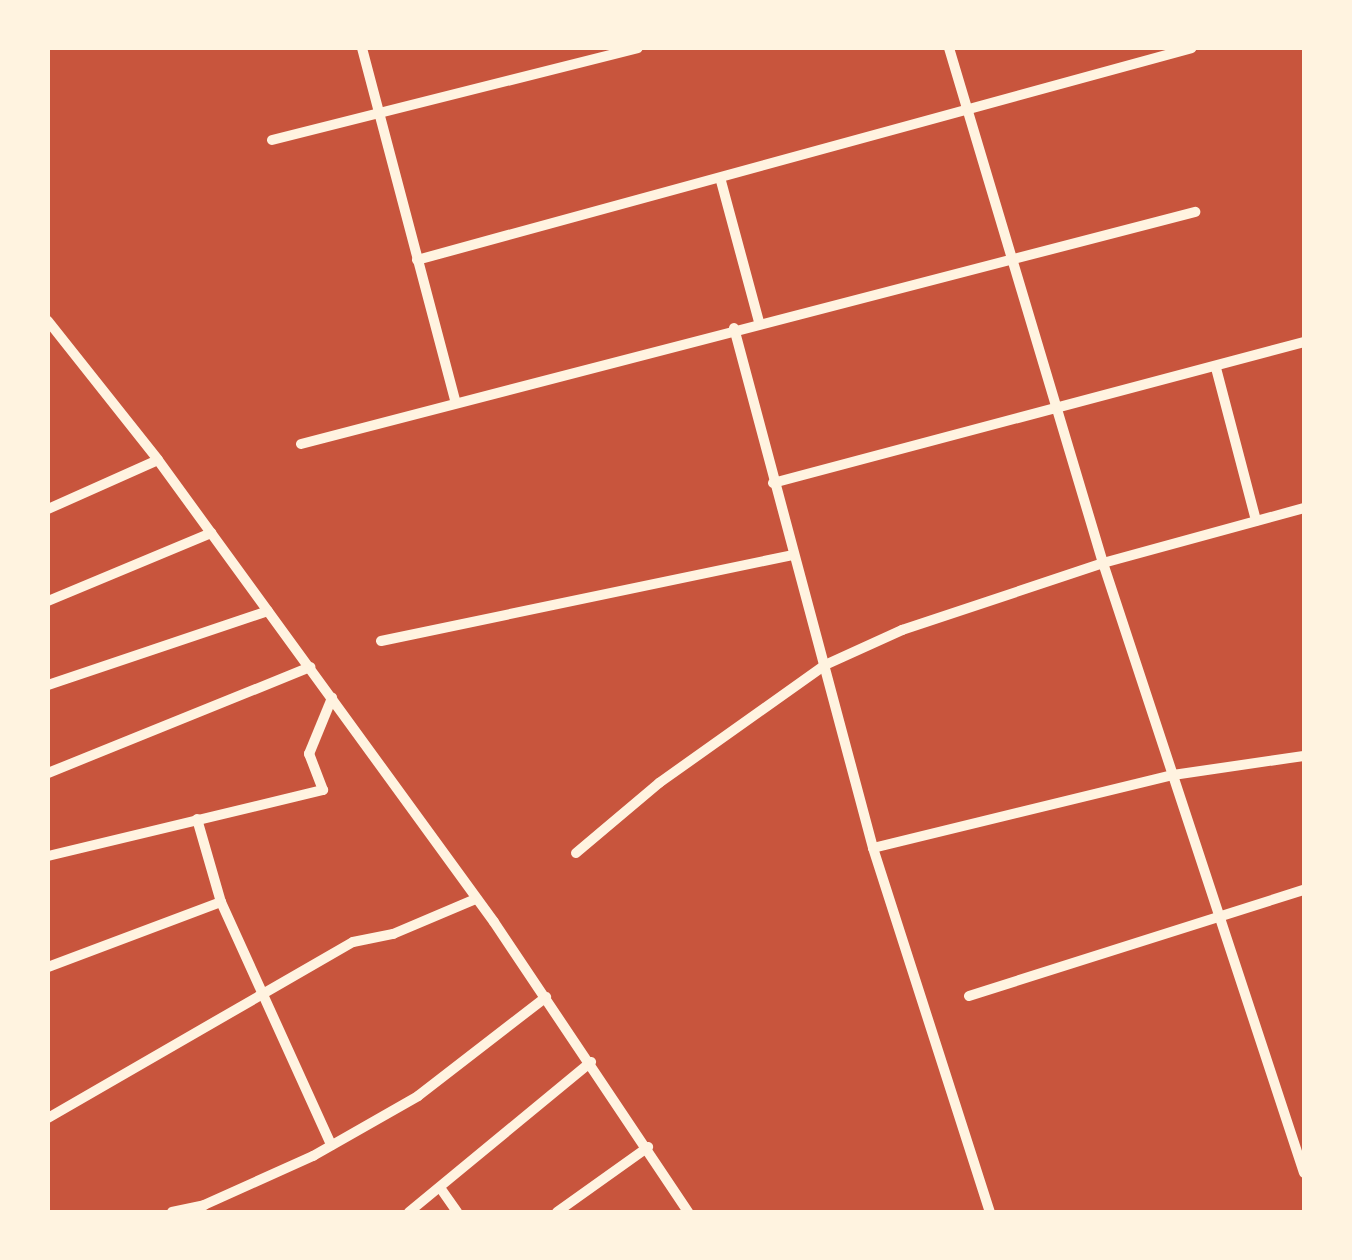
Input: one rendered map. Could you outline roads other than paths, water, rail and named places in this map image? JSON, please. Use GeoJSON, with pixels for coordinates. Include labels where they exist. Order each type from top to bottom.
{"type":"FeatureCollection","features":[{"type":"Feature","properties":{"kind":"street"},"geometry":{"type":"LineString","coordinates":[[362,48],[456,403]]}},
{"type":"Feature","properties":{"kind":"street"},"geometry":{"type":"LineString","coordinates":[[272,140],[638,48]]}},
{"type":"Feature","properties":{"kind":"street"},"geometry":{"type":"LineString","coordinates":[[950,48],[1103,563],[1301,1154],[1304,1173]]}},
{"type":"Feature","properties":{"kind":"street"},"geometry":{"type":"LineString","coordinates":[[418,260],[720,181],[1192,48]]}},
{"type":"Feature","properties":{"kind":"street"},"geometry":{"type":"LineString","coordinates":[[720,181],[759,322]]}},
{"type":"Feature","properties":{"kind":"street"},"geometry":{"type":"LineString","coordinates":[[300,444],[734,328],[1195,212]]}},
{"type":"Feature","properties":{"kind":"street"},"geometry":{"type":"LineString","coordinates":[[50,328],[158,460],[310,667],[546,997],[688,1212]]}},
{"type":"Feature","properties":{"kind":"street"},"geometry":{"type":"LineString","coordinates":[[734,328],[791,555],[874,848],[990,1212]]}},
{"type":"Feature","properties":{"kind":"street"},"geometry":{"type":"LineString","coordinates":[[773,483],[1304,342]]}},
{"type":"Feature","properties":{"kind":"street"},"geometry":{"type":"LineString","coordinates":[[1216,368],[1256,521]]}},
{"type":"Feature","properties":{"kind":"street"},"geometry":{"type":"LineString","coordinates":[[48,508],[158,460]]}},
{"type":"Feature","properties":{"kind":"street"},"geometry":{"type":"LineString","coordinates":[[576,852],[659,783],[825,666],[902,630],[1103,563],[1304,508]]}},
{"type":"Feature","properties":{"kind":"street"},"geometry":{"type":"LineString","coordinates":[[48,600],[211,533]]}},
{"type":"Feature","properties":{"kind":"street"},"geometry":{"type":"LineString","coordinates":[[381,641],[791,555]]}},
{"type":"Feature","properties":{"kind":"street"},"geometry":{"type":"LineString","coordinates":[[48,685],[268,611]]}},
{"type":"Feature","properties":{"kind":"street"},"geometry":{"type":"LineString","coordinates":[[48,773],[310,667]]}},
{"type":"Feature","properties":{"kind":"street"},"geometry":{"type":"LineString","coordinates":[[48,856],[323,790],[309,754],[332,698]]}},
{"type":"Feature","properties":{"kind":"street"},"geometry":{"type":"LineString","coordinates":[[874,848],[1173,774],[1304,756]]}},
{"type":"Feature","properties":{"kind":"street"},"geometry":{"type":"LineString","coordinates":[[197,819],[221,902],[331,1146]]}},
{"type":"Feature","properties":{"kind":"street"},"geometry":{"type":"LineString","coordinates":[[969,996],[1304,890]]}},
{"type":"Feature","properties":{"kind":"street"},"geometry":{"type":"LineString","coordinates":[[48,1118],[262,998],[353,942],[392,934],[476,899]]}},
{"type":"Feature","properties":{"kind":"street"},"geometry":{"type":"LineString","coordinates":[[48,967],[221,902]]}},
{"type":"Feature","properties":{"kind":"street"},"geometry":{"type":"LineString","coordinates":[[172,1212],[204,1206],[331,1146],[418,1096],[546,997]]}},
{"type":"Feature","properties":{"kind":"street"},"geometry":{"type":"LineString","coordinates":[[409,1212],[591,1062]]}},
{"type":"Feature","properties":{"kind":"street"},"geometry":{"type":"LineString","coordinates":[[557,1212],[648,1147]]}},
{"type":"Feature","properties":{"kind":"street"},"geometry":{"type":"LineString","coordinates":[[441,1189],[458,1212]]}}]}
